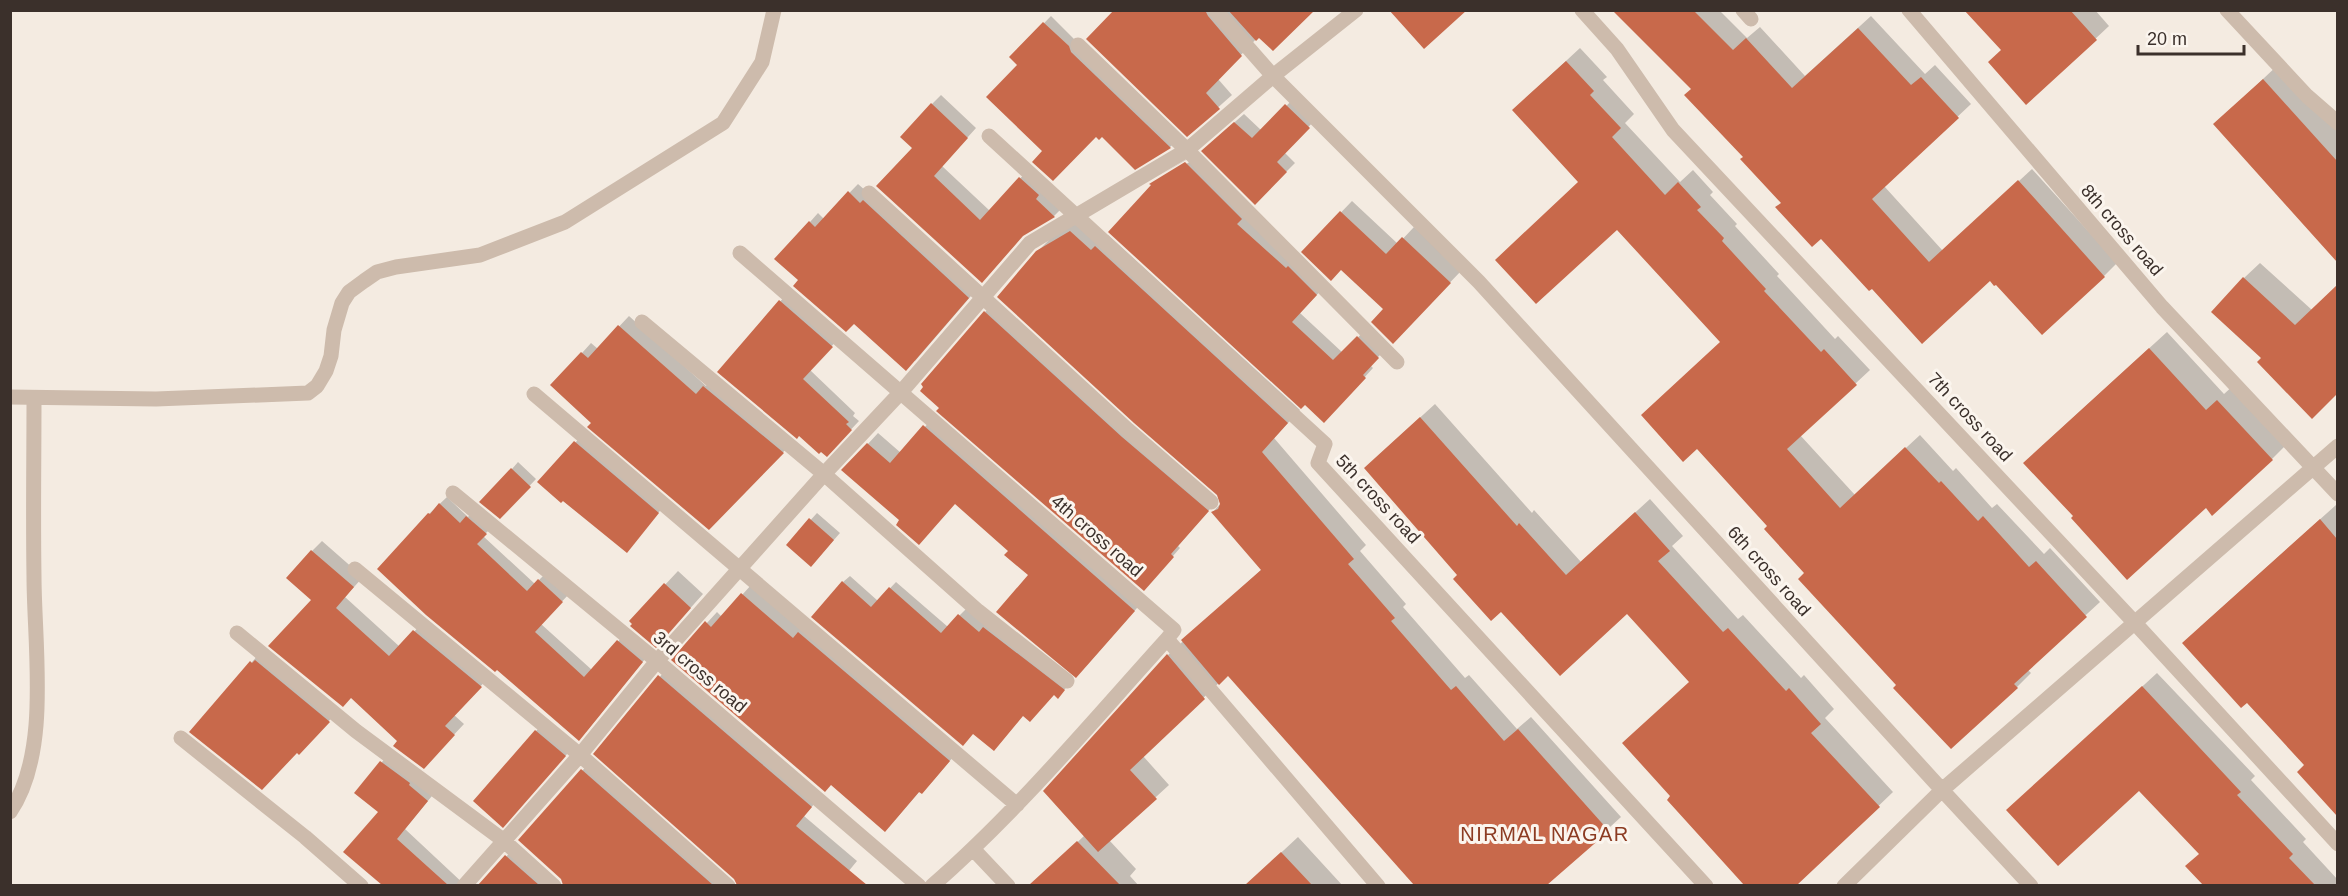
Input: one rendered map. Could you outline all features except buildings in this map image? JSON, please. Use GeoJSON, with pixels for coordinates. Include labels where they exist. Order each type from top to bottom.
{"type":"FeatureCollection","features":[{"type":"Feature","properties":{"kind":"street"},"geometry":{"type":"LineString","coordinates":[[10,397],[156,399],[308,393],[317,386],[332,356],[334,330],[342,303],[349,292],[364,281],[378,272],[396,267],[480,255],[565,222],[723,123],[762,62],[774,10]]}},
{"type":"Feature","properties":{"kind":"street"},"geometry":{"type":"LineString","coordinates":[[1215,10],[1273,76]]}},
{"type":"Feature","properties":{"kind":"street"},"geometry":{"type":"LineString","coordinates":[[464,885],[580,755],[657,661],[985,298],[1030,243],[1187,150],[1273,76],[1356,10]]}},
{"type":"Feature","properties":{"kind":"street","name":"7th cross road"},"geometry":{"type":"LineString","coordinates":[[1582,10],[1617,49],[1673,130],[2134,622],[2337,844]]}},
{"type":"Feature","properties":{"kind":"street","name":"8th cross road"},"geometry":{"type":"LineString","coordinates":[[1909,10],[2162,307],[2337,494]]}},
{"type":"Feature","properties":{"kind":"street"},"geometry":{"type":"LineString","coordinates":[[2227,10],[2307,96],[2337,123]]}},
{"type":"Feature","properties":{"kind":"street"},"geometry":{"type":"LineString","coordinates":[[1077,45],[1187,150],[1397,362]]}},
{"type":"Feature","properties":{"kind":"street","name":"6th cross road"},"geometry":{"type":"LineString","coordinates":[[1273,76],[1479,282],[2031,885]]}},
{"type":"Feature","properties":{"kind":"street","name":"5th cross road"},"geometry":{"type":"LineString","coordinates":[[989,136],[1325,444],[1318,463],[1706,885]]}},
{"type":"Feature","properties":{"kind":"street"},"geometry":{"type":"LineString","coordinates":[[869,192],[1128,430],[1211,502]]}},
{"type":"Feature","properties":{"kind":"street","name":"4th cross road"},"geometry":{"type":"LineString","coordinates":[[740,253],[902,391],[1174,630],[1167,639],[1378,885]]}},
{"type":"Feature","properties":{"kind":"street"},"geometry":{"type":"LineString","coordinates":[[642,322],[824,474],[978,611],[1067,681]]}},
{"type":"Feature","properties":{"kind":"street"},"geometry":{"type":"LineString","coordinates":[[534,394],[1017,805]]}},
{"type":"Feature","properties":{"kind":"street"},"geometry":{"type":"LineString","coordinates":[[10,812],[19,800],[29,773],[38,710],[34,577],[34,399]]}},
{"type":"Feature","properties":{"kind":"street"},"geometry":{"type":"LineString","coordinates":[[1844,885],[1942,790],[2337,446]]}},
{"type":"Feature","properties":{"kind":"street","name":"3rd cross road"},"geometry":{"type":"LineString","coordinates":[[453,493],[657,661],[920,885]]}},
{"type":"Feature","properties":{"kind":"street"},"geometry":{"type":"LineString","coordinates":[[355,569],[580,755],[728,885]]}},
{"type":"Feature","properties":{"kind":"street"},"geometry":{"type":"LineString","coordinates":[[237,633],[356,731],[503,840],[554,885]]}},
{"type":"Feature","properties":{"kind":"street"},"geometry":{"type":"LineString","coordinates":[[932,885],[974,850],[1017,805],[1167,639]]}},
{"type":"Feature","properties":{"kind":"street"},"geometry":{"type":"LineString","coordinates":[[181,738],[361,885]]}},
{"type":"Feature","properties":{"kind":"street"},"geometry":{"type":"LineString","coordinates":[[974,850],[1008,885]]}},
{"type":"Feature","properties":{"kind":"district","name":"NIRMAL NAGAR"},"geometry":{"type":"Point","coordinates":[1545,834]}}]}
